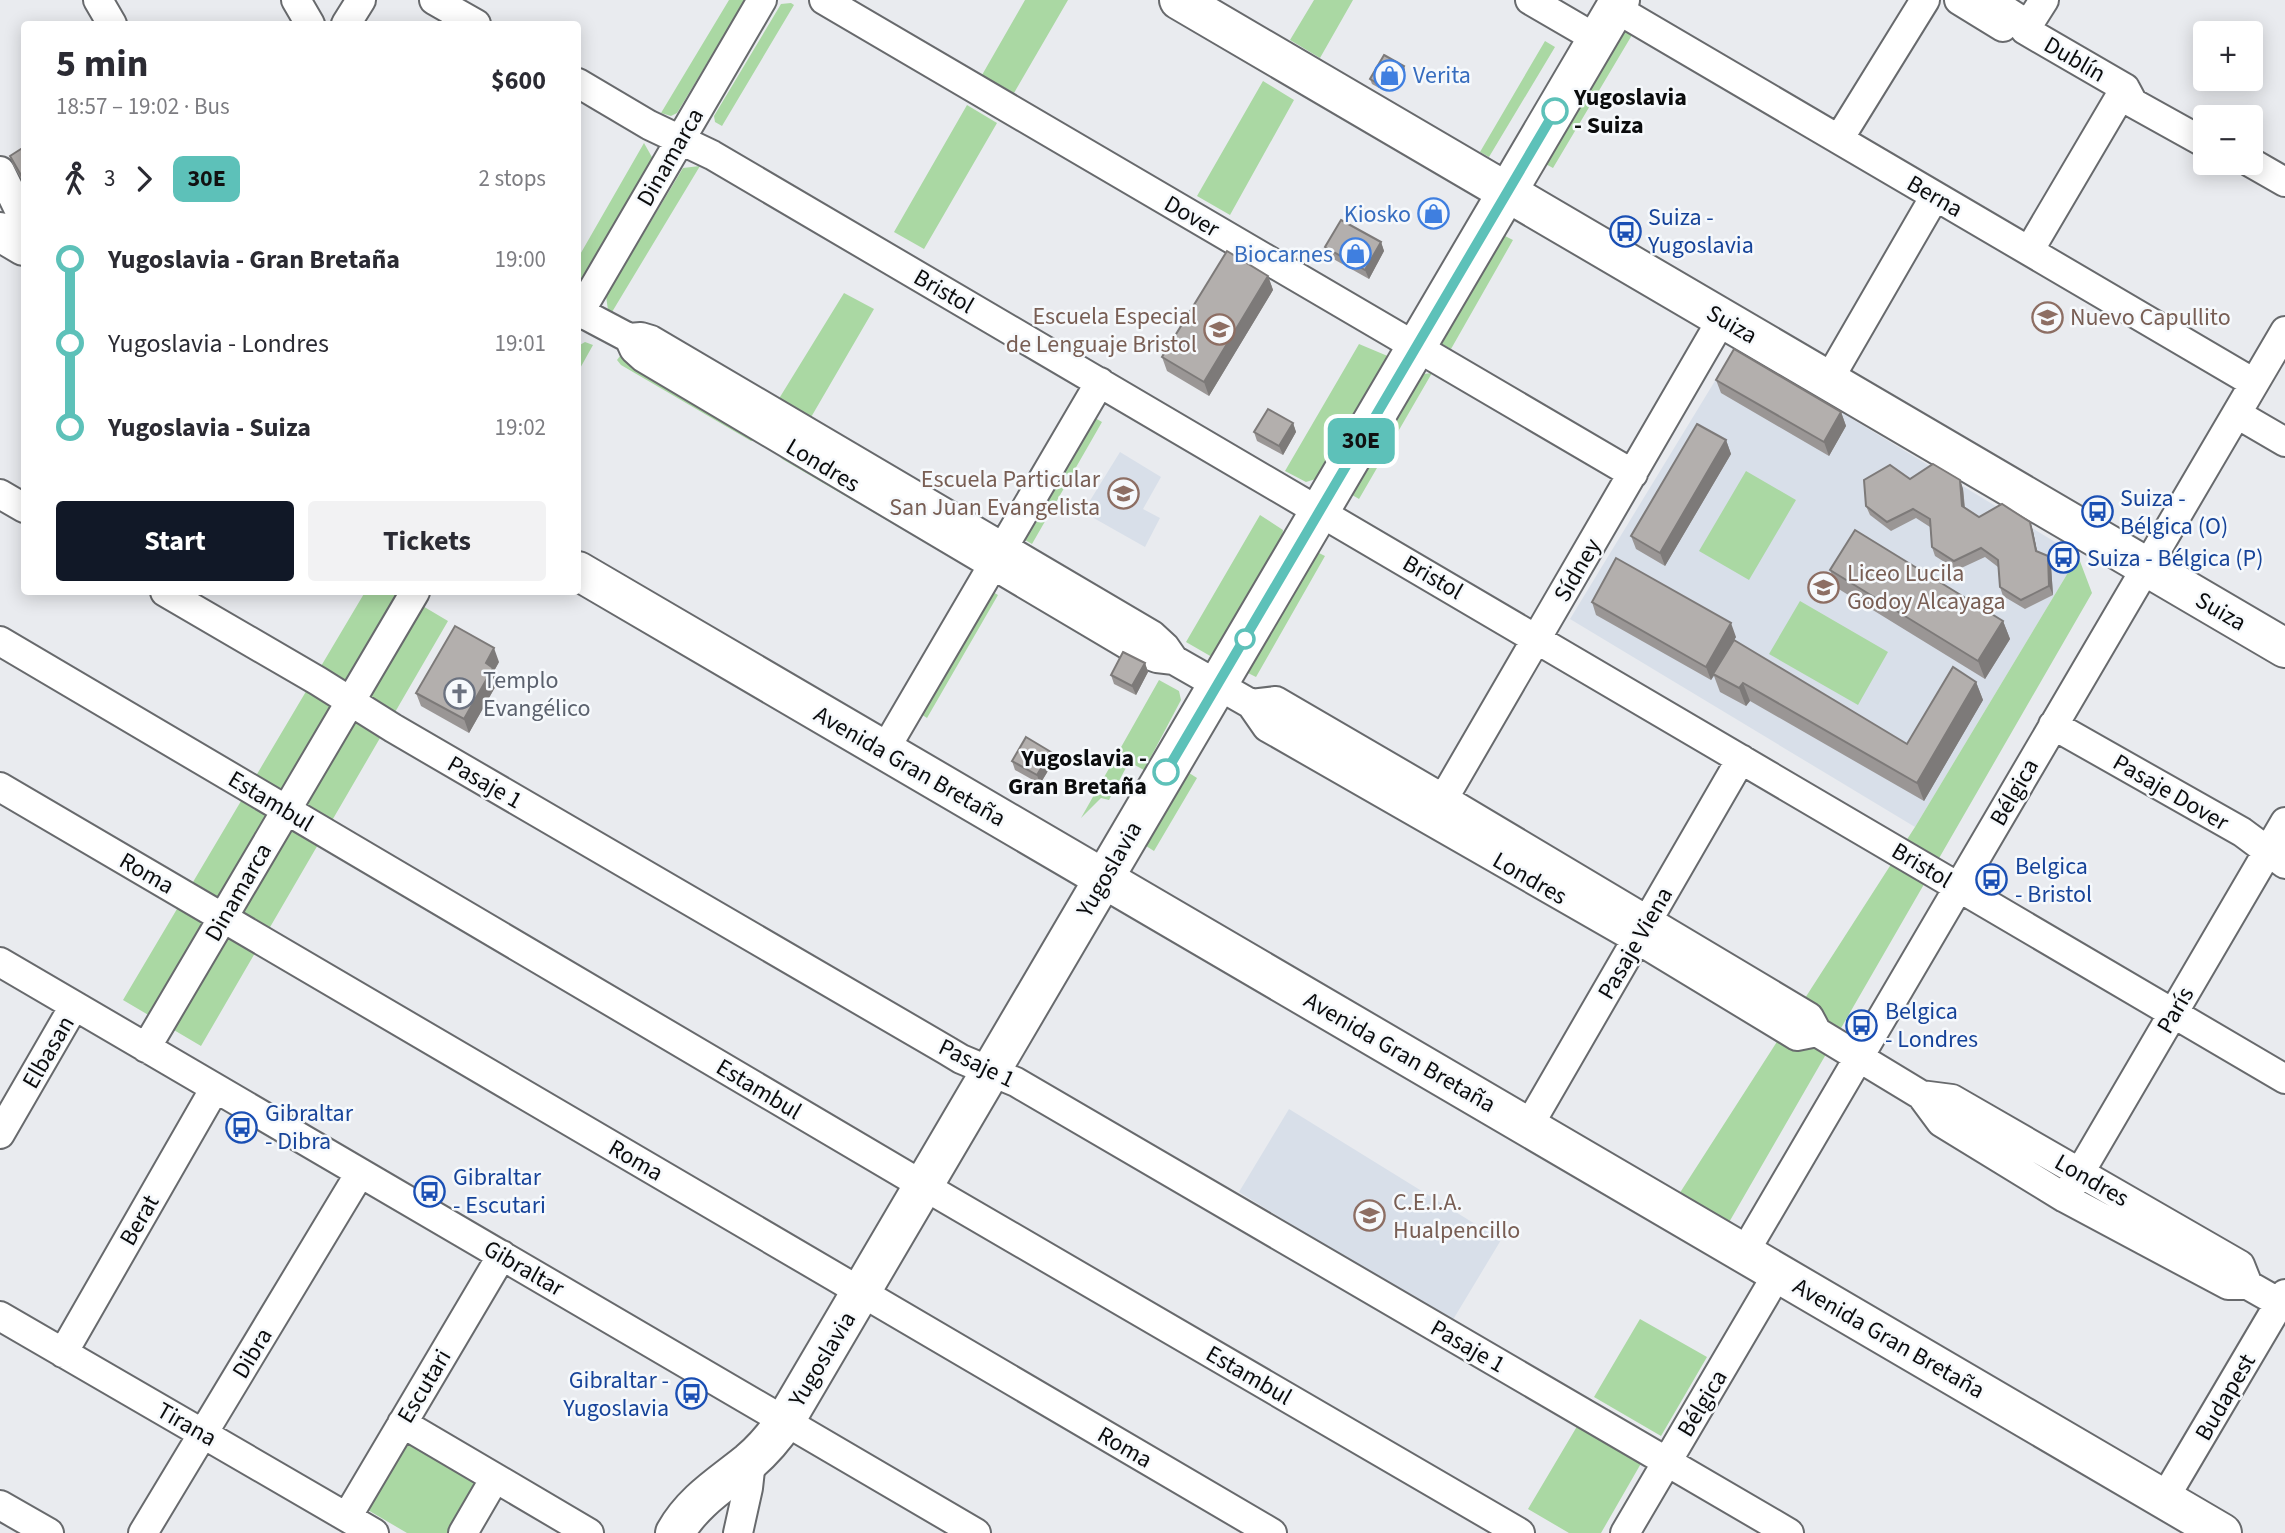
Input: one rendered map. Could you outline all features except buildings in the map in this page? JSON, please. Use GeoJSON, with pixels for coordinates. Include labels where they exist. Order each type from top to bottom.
{"type":"FeatureCollection","features":[{"type":"Feature","properties":{"kind":"street"},"geometry":{"type":"LineString","coordinates":[[98,0],[110,21]]}},
{"type":"Feature","properties":{"kind":"street"},"geometry":{"type":"LineString","coordinates":[[296,0],[308,21]]}},
{"type":"Feature","properties":{"kind":"street"},"geometry":{"type":"LineString","coordinates":[[348,21],[361,0]]}},
{"type":"Feature","properties":{"kind":"street"},"geometry":{"type":"LineString","coordinates":[[434,0],[471,21]]}},
{"type":"Feature","properties":{"kind":"street","name":"Dinamarca"},"geometry":{"type":"LineString","coordinates":[[581,308],[762,0]]}},
{"type":"Feature","properties":{"kind":"street","name":"Dover"},"geometry":{"type":"LineString","coordinates":[[824,0],[1633,474]]}},
{"type":"Feature","properties":{"kind":"street","name":"Suiza"},"geometry":{"type":"LineString","coordinates":[[1179,0],[2285,648]]}},
{"type":"Feature","properties":{"kind":"street","name":"Berna"},"geometry":{"type":"LineString","coordinates":[[1530,0],[1610,16],[1839,139],[2254,383]]}},
{"type":"Feature","properties":{"kind":"street"},"geometry":{"type":"LineString","coordinates":[[1839,139],[1925,0]]}},
{"type":"Feature","properties":{"kind":"street","name":"Dublín"},"geometry":{"type":"LineString","coordinates":[[1959,0],[2005,28],[2025,30]]}},
{"type":"Feature","properties":{"kind":"street","name":"Dublín"},"geometry":{"type":"LineString","coordinates":[[1989,0],[2016,17],[2025,30],[2125,88],[2133,103],[2193,136]]}},
{"type":"Feature","properties":{"kind":"street"},"geometry":{"type":"LineString","coordinates":[[2025,30],[2044,0]]}},
{"type":"Feature","properties":{"kind":"street","name":"Yugoslavia"},"geometry":{"type":"LineString","coordinates":[[675,1533],[707,1493],[751,1461],[785,1421],[1610,16]]}},
{"type":"Feature","properties":{"kind":"street","name":"Bristol"},"geometry":{"type":"LineString","coordinates":[[581,85],[712,155],[2285,1079]]}},
{"type":"Feature","properties":{"kind":"street"},"geometry":{"type":"LineString","coordinates":[[2029,251],[2125,88]]}},
{"type":"Feature","properties":{"kind":"street","name":"Dublín"},"geometry":{"type":"LineString","coordinates":[[2125,88],[2142,88],[2193,118]]}},
{"type":"Feature","properties":{"kind":"street"},"geometry":{"type":"LineString","coordinates":[[2263,169],[2285,182]]}},
{"type":"Feature","properties":{"kind":"street"},"geometry":{"type":"LineString","coordinates":[[0,171],[10,233]]}},
{"type":"Feature","properties":{"kind":"street"},"geometry":{"type":"LineString","coordinates":[[1828,381],[1935,196]]}},
{"type":"Feature","properties":{"kind":"street","name":"Londres"},"geometry":{"type":"LineString","coordinates":[[581,314],[629,338],[634,349],[643,358],[999,557],[1138,651],[1157,658],[1174,660],[1251,704],[1268,727],[1438,810],[1643,930],[1797,1036],[1817,1031],[1921,1095],[1941,1122],[2065,1198],[2228,1285],[2248,1285],[2283,1301]]}},
{"type":"Feature","properties":{"kind":"street","name":"Sídney"},"geometry":{"type":"LineString","coordinates":[[1438,810],[1722,318]]}},
{"type":"Feature","properties":{"kind":"street","name":"Bélgica"},"geometry":{"type":"LineString","coordinates":[[1744,1253],[2285,331]]}},
{"type":"Feature","properties":{"kind":"street"},"geometry":{"type":"LineString","coordinates":[[884,751],[1100,382]]}},
{"type":"Feature","properties":{"kind":"street"},"geometry":{"type":"LineString","coordinates":[[2237,414],[2285,442]]}},
{"type":"Feature","properties":{"kind":"street"},"geometry":{"type":"LineString","coordinates":[[0,494],[21,506]]}},
{"type":"Feature","properties":{"kind":"street","name":"Avenida Gran Bretaña"},"geometry":{"type":"LineString","coordinates":[[581,573],[2222,1533]]}},
{"type":"Feature","properties":{"kind":"street","name":"Pasaje 1"},"geometry":{"type":"LineString","coordinates":[[171,595],[961,1059],[1027,1088],[1789,1533]]}},
{"type":"Feature","properties":{"kind":"street","name":"Dinamarca"},"geometry":{"type":"LineString","coordinates":[[146,1048],[413,595]]}},
{"type":"Feature","properties":{"kind":"street","name":"Estambul"},"geometry":{"type":"LineString","coordinates":[[0,641],[924,1186],[1520,1533]]}},
{"type":"Feature","properties":{"kind":"street","name":"Pasaje Dover"},"geometry":{"type":"LineString","coordinates":[[2053,725],[2242,832],[2277,858]]}},
{"type":"Feature","properties":{"kind":"street","name":"Pasaje Viena"},"geometry":{"type":"LineString","coordinates":[[1528,1127],[1741,758]]}},
{"type":"Feature","properties":{"kind":"street","name":"Roma"},"geometry":{"type":"LineString","coordinates":[[0,787],[1272,1533]]}},
{"type":"Feature","properties":{"kind":"street","name":"París"},"geometry":{"type":"LineString","coordinates":[[2065,1198],[2173,1013],[2277,858],[2285,822]]}},
{"type":"Feature","properties":{"kind":"street","name":"Gibraltar"},"geometry":{"type":"LineString","coordinates":[[0,962],[976,1533]]}},
{"type":"Feature","properties":{"kind":"street","name":"Elbasan"},"geometry":{"type":"LineString","coordinates":[[0,1134],[74,1006]]}},
{"type":"Feature","properties":{"kind":"street","name":"Berat"},"geometry":{"type":"LineString","coordinates":[[63,1353],[215,1088]]}},
{"type":"Feature","properties":{"kind":"street","name":"Londres"},"geometry":{"type":"LineString","coordinates":[[1921,1095],[1952,1099],[2240,1265],[2248,1285]]}},
{"type":"Feature","properties":{"kind":"street","name":"Dibra"},"geometry":{"type":"LineString","coordinates":[[143,1533],[360,1173]]}},
{"type":"Feature","properties":{"kind":"street","name":"Escutari"},"geometry":{"type":"LineString","coordinates":[[347,1517],[502,1255]]}},
{"type":"Feature","properties":{"kind":"street","name":"Bélgica"},"geometry":{"type":"LineString","coordinates":[[1625,1533],[1778,1273]]}},
{"type":"Feature","properties":{"kind":"street","name":"Budapest"},"geometry":{"type":"LineString","coordinates":[[2164,1499],[2283,1301]]}},
{"type":"Feature","properties":{"kind":"street","name":"Tirana"},"geometry":{"type":"LineString","coordinates":[[0,1316],[374,1533]]}},
{"type":"Feature","properties":{"kind":"street"},"geometry":{"type":"LineString","coordinates":[[402,1423],[589,1533]]}},
{"type":"Feature","properties":{"kind":"street"},"geometry":{"type":"LineString","coordinates":[[738,1533],[751,1461]]}},
{"type":"Feature","properties":{"kind":"street"},"geometry":{"type":"LineString","coordinates":[[463,1533],[495,1478]]}},
{"type":"Feature","properties":{"kind":"street"},"geometry":{"type":"LineString","coordinates":[[0,1505],[34,1529]]}},
{"type":"Feature","properties":{"kind":"shaded area","name":"Liceo Lucila Godoy Alcayaga"},"geometry":{"type":"Polygon","coordinates":[[[1735,348],[2078,556],[1915,827],[1570,619],[1735,348]]]}},
{"type":"Feature","properties":{"kind":"shaded area","name":"Escuela Particular San Juan Evangelista"},"geometry":{"type":"Polygon","coordinates":[[[1120,452],[1161,477],[1143,509],[1160,518],[1145,547],[1083,512],[1120,452]]]}},
{"type":"Feature","properties":{"kind":"shaded area","name":"C.E.I.A. Hualpencillo"},"geometry":{"type":"Polygon","coordinates":[[[1289,1109],[1501,1240],[1451,1323],[1239,1192],[1289,1109]]]}},
{"type":"Feature","properties":{"kind":"green space"},"geometry":{"type":"Polygon","coordinates":[[[729,0],[745,0],[677,113],[671,116],[661,113],[729,0]]]}},
{"type":"Feature","properties":{"kind":"green space"},"geometry":{"type":"Polygon","coordinates":[[[1025,0],[1068,0],[1014,93],[982,75],[1025,0]]]}},
{"type":"Feature","properties":{"kind":"green space"},"geometry":{"type":"Polygon","coordinates":[[[1314,0],[1353,0],[1320,58],[1290,40],[1314,0]]]}},
{"type":"Feature","properties":{"kind":"green space"},"geometry":{"type":"Polygon","coordinates":[[[781,4],[794,5],[722,126],[715,122],[714,116],[781,4]]]}},
{"type":"Feature","properties":{"kind":"green space"},"geometry":{"type":"Polygon","coordinates":[[[1624,24],[1635,30],[1553,168],[1542,162],[1624,24]]]}},
{"type":"Feature","properties":{"kind":"green space"},"geometry":{"type":"Polygon","coordinates":[[[1545,41],[1555,47],[1489,157],[1480,152],[1545,41]]]}},
{"type":"Feature","properties":{"kind":"green space"},"geometry":{"type":"Polygon","coordinates":[[[1263,81],[1294,100],[1230,215],[1197,196],[1263,81]]]}},
{"type":"Feature","properties":{"kind":"green space"},"geometry":{"type":"Polygon","coordinates":[[[967,105],[997,123],[924,249],[894,232],[967,105]]]}},
{"type":"Feature","properties":{"kind":"green space"},"geometry":{"type":"Polygon","coordinates":[[[644,143],[653,159],[581,282],[581,253],[644,143]]]}},
{"type":"Feature","properties":{"kind":"green space"},"geometry":{"type":"Polygon","coordinates":[[[700,166],[609,317],[606,296],[683,168],[700,166]]]}},
{"type":"Feature","properties":{"kind":"green space"},"geometry":{"type":"Polygon","coordinates":[[[1501,234],[1513,240],[1451,349],[1440,343],[1501,234]]]}},
{"type":"Feature","properties":{"kind":"green space"},"geometry":{"type":"Polygon","coordinates":[[[844,293],[874,309],[803,431],[772,410],[844,293]]]}},
{"type":"Feature","properties":{"kind":"green space"},"geometry":{"type":"Polygon","coordinates":[[[585,342],[593,345],[581,367],[581,344],[585,342]]]}},
{"type":"Feature","properties":{"kind":"green space"},"geometry":{"type":"Polygon","coordinates":[[[1359,344],[1390,357],[1319,478],[1306,482],[1285,471],[1359,344]]]}},
{"type":"Feature","properties":{"kind":"green space"},"geometry":{"type":"Polygon","coordinates":[[[620,356],[625,356],[756,436],[754,440],[751,441],[621,365],[617,360],[620,356]]]}},
{"type":"Feature","properties":{"kind":"green space"},"geometry":{"type":"Polygon","coordinates":[[[1432,373],[1359,499],[1347,492],[1415,375],[1432,373]]]}},
{"type":"Feature","properties":{"kind":"green space"},"geometry":{"type":"Polygon","coordinates":[[[1071,404],[1102,422],[1032,544],[1001,526],[1071,404]]]}},
{"type":"Feature","properties":{"kind":"green space"},"geometry":{"type":"Polygon","coordinates":[[[781,450],[961,561],[955,560],[782,459],[778,454],[781,450]]]}},
{"type":"Feature","properties":{"kind":"green space"},"geometry":{"type":"Polygon","coordinates":[[[1746,471],[1796,500],[1749,580],[1699,551],[1746,471]]]}},
{"type":"Feature","properties":{"kind":"green space"},"geometry":{"type":"Polygon","coordinates":[[[1260,515],[1283,530],[1282,538],[1212,657],[1186,642],[1260,515]]]}},
{"type":"Feature","properties":{"kind":"green space"},"geometry":{"type":"Polygon","coordinates":[[[1313,550],[1325,556],[1256,677],[1244,671],[1313,550]]]}},
{"type":"Feature","properties":{"kind":"green space"},"geometry":{"type":"Polygon","coordinates":[[[2078,556],[2092,593],[1724,1231],[1674,1202],[1915,827],[2078,556]]]}},
{"type":"Feature","properties":{"kind":"green space"},"geometry":{"type":"Polygon","coordinates":[[[968,577],[998,595],[927,718],[899,700],[968,577]]]}},
{"type":"Feature","properties":{"kind":"green space"},"geometry":{"type":"Polygon","coordinates":[[[363,595],[404,595],[448,621],[201,1046],[123,1000],[363,595]]]}},
{"type":"Feature","properties":{"kind":"green space"},"geometry":{"type":"Polygon","coordinates":[[[1800,601],[1888,652],[1858,705],[1769,654],[1800,601]]]}},
{"type":"Feature","properties":{"kind":"green space"},"geometry":{"type":"Polygon","coordinates":[[[1159,680],[1179,691],[1181,700],[1144,770],[1129,762],[1109,800],[1101,798],[1081,818],[1159,680]]]}},
{"type":"Feature","properties":{"kind":"green space"},"geometry":{"type":"Polygon","coordinates":[[[1186,771],[1197,778],[1154,851],[1143,844],[1186,771]]]}},
{"type":"Feature","properties":{"kind":"green space"},"geometry":{"type":"Polygon","coordinates":[[[1640,1319],[1707,1357],[1661,1436],[1594,1397],[1640,1319]]]}},
{"type":"Feature","properties":{"kind":"green space"},"geometry":{"type":"Polygon","coordinates":[[[1579,1423],[1643,1460],[1601,1533],[1569,1533],[1528,1509],[1579,1423]]]}},
{"type":"Feature","properties":{"kind":"green space"},"geometry":{"type":"Polygon","coordinates":[[[404,1434],[484,1482],[454,1533],[407,1533],[361,1506],[404,1434]]]}},
{"type":"Feature","properties":{"kind":"bus line","name":"30E"},"geometry":{"type":"LineString","coordinates":[[1166,772],[1555,111]]}},
{"type":"Feature","properties":{"kind":"place","name":"Verita"},"geometry":{"type":"Point","coordinates":[1390,75]}},
{"type":"Feature","properties":{"kind":"place","name":"Yugoslavia - Suiza"},"geometry":{"type":"Point","coordinates":[1555,111]}},
{"type":"Feature","properties":{"kind":"place","name":"Kiosko"},"geometry":{"type":"Point","coordinates":[1434,214]}},
{"type":"Feature","properties":{"kind":"place","name":"Suiza - Yugoslavia"},"geometry":{"type":"Point","coordinates":[1625,231]}},
{"type":"Feature","properties":{"kind":"place","name":"Biocarnes"},"geometry":{"type":"Point","coordinates":[1356,254]}},
{"type":"Feature","properties":{"kind":"place","name":"Nuevo Capullito"},"geometry":{"type":"Point","coordinates":[2047,317]}},
{"type":"Feature","properties":{"kind":"place","name":"Escuela Especial de Lenguaje Bristol"},"geometry":{"type":"Point","coordinates":[1220,330]}},
{"type":"Feature","properties":{"kind":"place","name":"Escuela Particular San Juan Evangelista"},"geometry":{"type":"Point","coordinates":[1123,493]}},
{"type":"Feature","properties":{"kind":"place","name":"Suiza - Bélgica (O)"},"geometry":{"type":"Point","coordinates":[2097,512]}},
{"type":"Feature","properties":{"kind":"place","name":"Suiza - Bélgica (P)"},"geometry":{"type":"Point","coordinates":[2064,558]}},
{"type":"Feature","properties":{"kind":"place","name":"Liceo Lucila Godoy Alcayaga"},"geometry":{"type":"Point","coordinates":[1824,587]}},
{"type":"Feature","properties":{"kind":"place","name":"Templo Evangélico"},"geometry":{"type":"Point","coordinates":[460,694]}},
{"type":"Feature","properties":{"kind":"place","name":"Yugoslavia - Gran Bretaña"},"geometry":{"type":"Point","coordinates":[1166,772]}},
{"type":"Feature","properties":{"kind":"place","name":"Belgica - Bristol"},"geometry":{"type":"Point","coordinates":[1992,880]}},
{"type":"Feature","properties":{"kind":"place","name":"Belgica - Londres"},"geometry":{"type":"Point","coordinates":[1862,1025]}},
{"type":"Feature","properties":{"kind":"place","name":"Gibraltar - Dibra"},"geometry":{"type":"Point","coordinates":[242,1127]}},
{"type":"Feature","properties":{"kind":"place","name":"Gibraltar - Escutari"},"geometry":{"type":"Point","coordinates":[430,1191]}},
{"type":"Feature","properties":{"kind":"place","name":"C.E.I.A. Hualpencillo"},"geometry":{"type":"Point","coordinates":[1370,1216]}},
{"type":"Feature","properties":{"kind":"place","name":"Gibraltar - Yugoslavia"},"geometry":{"type":"Point","coordinates":[692,1394]}}]}
